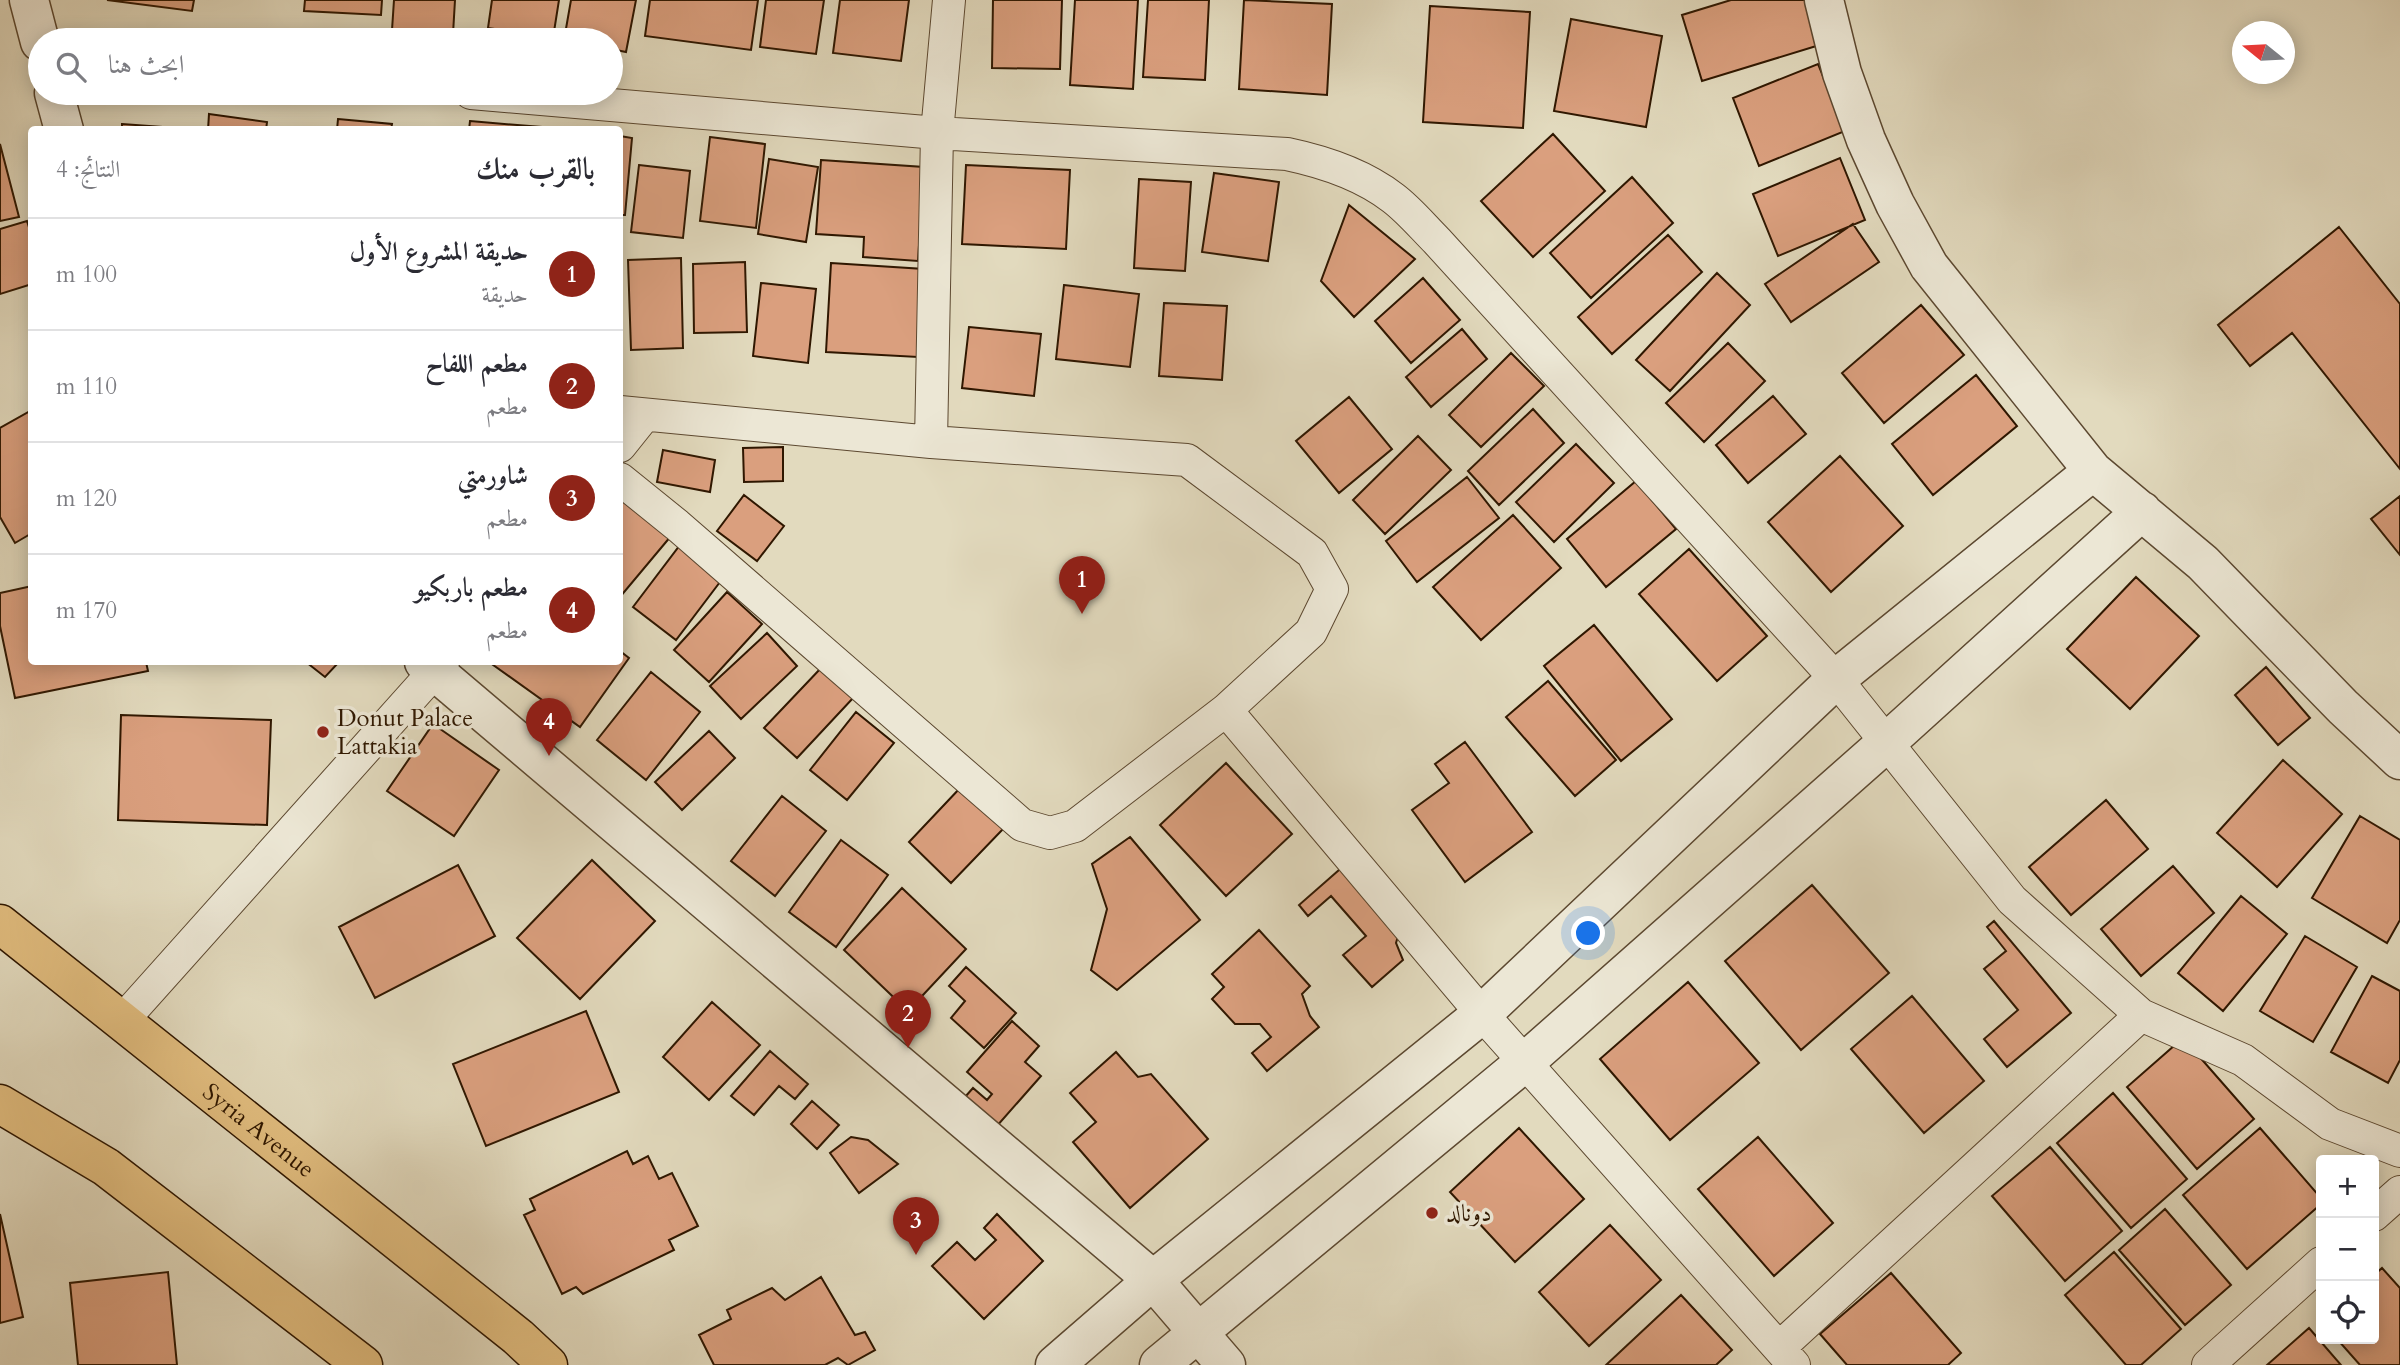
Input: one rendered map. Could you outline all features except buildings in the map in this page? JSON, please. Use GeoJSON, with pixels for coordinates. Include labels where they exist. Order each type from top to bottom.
{"type":"FeatureCollection","features":[{"type":"Feature","properties":{"kind":"main road","name":"Syria Avenue"},"geometry":{"type":"LineString","coordinates":[[0,924],[518,1337],[548,1365]]}},
{"type":"Feature","properties":{"kind":"main road"},"geometry":{"type":"LineString","coordinates":[[0,1104],[106,1167],[363,1365]]}},
{"type":"Feature","properties":{"kind":"street"},"geometry":{"type":"LineString","coordinates":[[29,0],[36,28]]}},
{"type":"Feature","properties":{"kind":"street"},"geometry":{"type":"LineString","coordinates":[[931,442],[937,134],[949,0]]}},
{"type":"Feature","properties":{"kind":"street"},"geometry":{"type":"LineString","coordinates":[[1824,0],[1842,73],[1866,140],[1895,204],[1929,266],[2093,471],[2203,563],[2343,707],[2400,760]]}},
{"type":"Feature","properties":{"kind":"street"},"geometry":{"type":"LineString","coordinates":[[57,105],[63,126]]}},
{"type":"Feature","properties":{"kind":"street"},"geometry":{"type":"LineString","coordinates":[[607,105],[937,134],[1287,154],[1325,163],[1370,183],[1395,199],[1437,241],[1836,679],[2012,900],[2141,1016],[2243,1060],[2330,1124],[2400,1150]]}},
{"type":"Feature","properties":{"kind":"street"},"geometry":{"type":"LineString","coordinates":[[623,438],[632,414],[931,442],[1187,460],[1312,553],[1332,589],[1311,632],[1226,709],[1076,826],[1050,834],[1023,825],[677,525],[623,481]]}},
{"type":"Feature","properties":{"kind":"street"},"geometry":{"type":"LineString","coordinates":[[1055,1365],[1153,1280],[1482,1014],[1836,679],[2093,471]]}},
{"type":"Feature","properties":{"kind":"street"},"geometry":{"type":"LineString","coordinates":[[1159,1365],[1525,1062],[1887,742],[2142,510]]}},
{"type":"Feature","properties":{"kind":"street"},"geometry":{"type":"LineString","coordinates":[[122,1021],[434,665],[1153,1280],[1226,1365]]}},
{"type":"Feature","properties":{"kind":"street"},"geometry":{"type":"LineString","coordinates":[[1226,709],[1482,1014],[1786,1356],[2141,1016]]}},
{"type":"Feature","properties":{"kind":"street"},"geometry":{"type":"LineString","coordinates":[[2379,1211],[2400,1192]]}},
{"type":"Feature","properties":{"kind":"street"},"geometry":{"type":"LineString","coordinates":[[2208,1365],[2316,1268]]}},
{"type":"Feature","properties":{"kind":"place","name":"حديقة المشروع الأول"},"geometry":{"type":"Point","coordinates":[1082,614]}},
{"type":"Feature","properties":{"kind":"place","name":"Donut Palace Lattakia"},"geometry":{"type":"Point","coordinates":[323,732]}},
{"type":"Feature","properties":{"kind":"place","name":"مطعم باربكيو"},"geometry":{"type":"Point","coordinates":[549,756]}},
{"type":"Feature","properties":{"kind":"place","name":"مطعم اللفاح"},"geometry":{"type":"Point","coordinates":[908,1048]}},
{"type":"Feature","properties":{"kind":"place","name":"دونالد"},"geometry":{"type":"Point","coordinates":[1432,1213]}},
{"type":"Feature","properties":{"kind":"place","name":"شاورمتي"},"geometry":{"type":"Point","coordinates":[916,1255]}}]}
